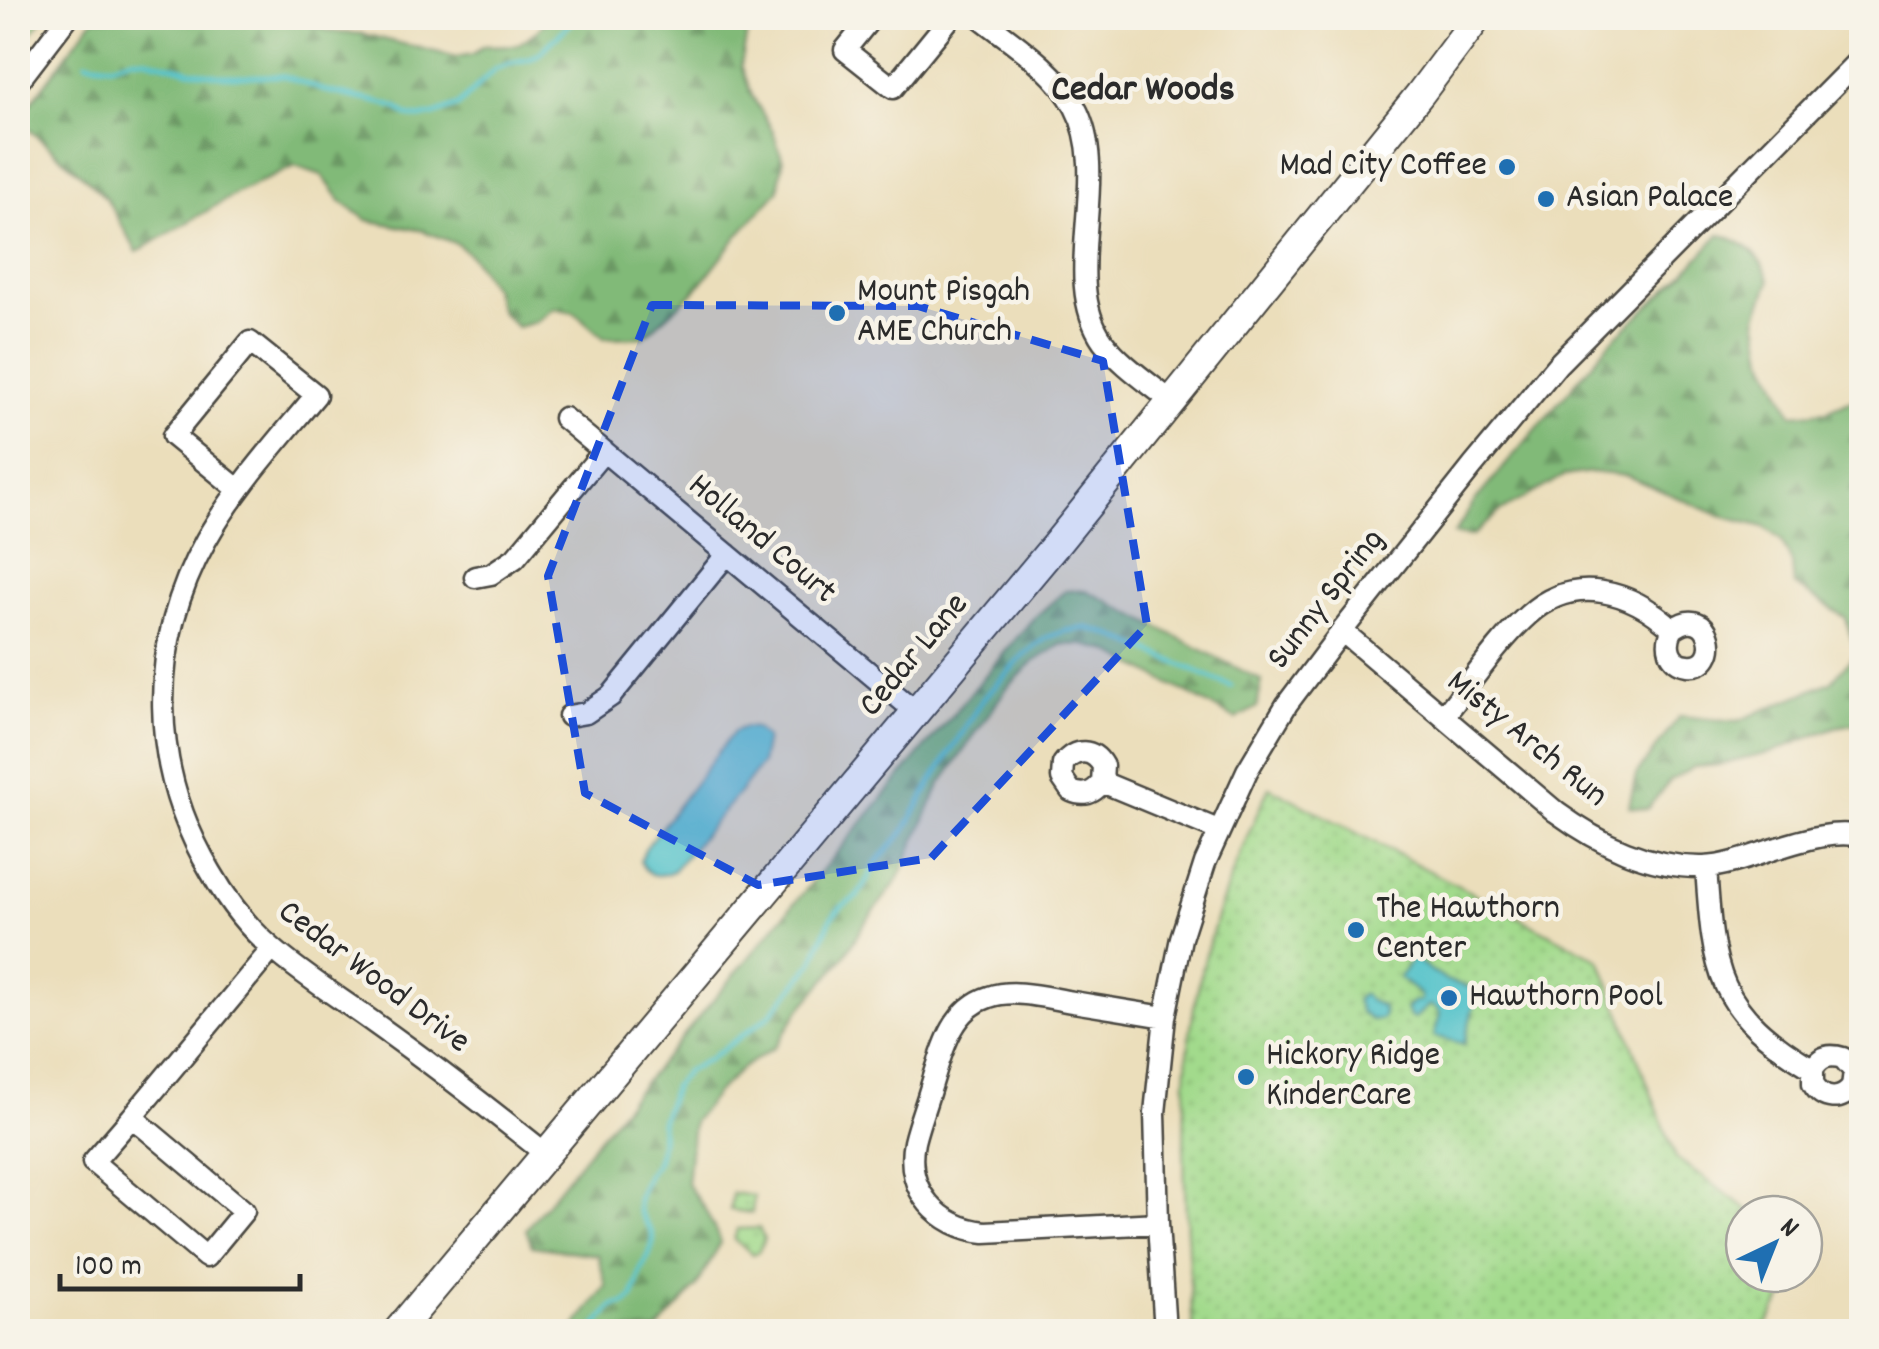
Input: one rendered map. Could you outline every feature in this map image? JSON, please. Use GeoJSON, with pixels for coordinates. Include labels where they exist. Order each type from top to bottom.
{"type":"FeatureCollection","features":[{"type":"Feature","properties":{"kind":"main road","name":"Cedar Lane"},"geometry":{"type":"LineString","coordinates":[[397,1332],[1172,402],[1477,18]]}},
{"type":"Feature","properties":{"kind":"street"},"geometry":{"type":"LineString","coordinates":[[18,82],[67,18]]}},
{"type":"Feature","properties":{"kind":"street"},"geometry":{"type":"LineString","coordinates":[[871,18],[845,50],[893,88],[950,18]]}},
{"type":"Feature","properties":{"kind":"street"},"geometry":{"type":"LineString","coordinates":[[981,18],[1051,75],[1076,109],[1089,153],[1085,281],[1089,309],[1103,341],[1172,402]]}},
{"type":"Feature","properties":{"kind":"street","name":"Sunny Spring"},"geometry":{"type":"LineString","coordinates":[[1165,1332],[1155,1113],[1165,1017],[1180,938],[1205,862],[1266,737],[1342,631],[1558,365],[1862,57]]}},
{"type":"Feature","properties":{"kind":"street","name":"Cedar Wood Drive"},"geometry":{"type":"LineString","coordinates":[[239,490],[173,436],[250,342],[316,395],[239,490],[206,540],[172,624],[162,703],[163,733],[172,779],[198,849],[233,905],[272,949],[450,1077],[546,1154]]}},
{"type":"Feature","properties":{"kind":"street","name":"Holland Court"},"geometry":{"type":"LineString","coordinates":[[564,418],[916,712]]}},
{"type":"Feature","properties":{"kind":"street"},"geometry":{"type":"LineString","coordinates":[[475,577],[491,574],[515,558],[604,452]]}},
{"type":"Feature","properties":{"kind":"street"},"geometry":{"type":"LineString","coordinates":[[569,716],[586,712],[611,696],[727,554]]}},
{"type":"Feature","properties":{"kind":"street"},"geometry":{"type":"LineString","coordinates":[[1444,716],[1528,615],[1558,597],[1599,591],[1619,595],[1647,608],[1673,629]]}},
{"type":"Feature","properties":{"kind":"street","name":"Misty Arch Run"},"geometry":{"type":"LineString","coordinates":[[1342,631],[1580,830],[1639,857],[1706,867],[1829,835],[1862,836]]}},
{"type":"Feature","properties":{"kind":"street"},"geometry":{"type":"LineString","coordinates":[[1102,782],[1218,830]]}},
{"type":"Feature","properties":{"kind":"street"},"geometry":{"type":"LineString","coordinates":[[1706,867],[1714,954],[1728,991],[1738,1009],[1766,1038],[1813,1069]]}},
{"type":"Feature","properties":{"kind":"street"},"geometry":{"type":"LineString","coordinates":[[132,1116],[244,1211],[206,1257],[94,1162],[132,1116],[272,949]]}},
{"type":"Feature","properties":{"kind":"street"},"geometry":{"type":"LineString","coordinates":[[1158,1223],[969,1230],[953,1224],[930,1206],[916,1180],[913,1144],[946,1041],[966,1010],[988,997],[1026,994],[1165,1017]]}},
{"type":"Feature","properties":{"kind":"highlighted area"},"geometry":{"type":"Polygon","coordinates":[[[652,305],[918,306],[1103,361],[1147,625],[931,858],[758,885],[585,793],[548,576],[652,305]]]}},
{"type":"Feature","properties":{"kind":"green space"},"geometry":{"type":"Polygon","coordinates":[[[18,18],[43,18],[18,50],[18,18]]]}},
{"type":"Feature","properties":{"kind":"green space"},"geometry":{"type":"Polygon","coordinates":[[[94,18],[288,18],[456,57],[473,54],[483,46],[517,45],[549,18],[750,18],[741,65],[783,161],[778,191],[696,290],[643,337],[604,338],[574,312],[554,308],[536,322],[517,327],[501,312],[493,288],[471,256],[457,244],[424,231],[367,220],[341,201],[322,175],[295,166],[239,192],[137,252],[106,198],[18,120],[94,18]]]}},
{"type":"Feature","properties":{"kind":"green space"},"geometry":{"type":"Polygon","coordinates":[[[1720,234],[1751,251],[1770,281],[1757,316],[1764,357],[1792,414],[1827,411],[1854,399],[1861,401],[1861,723],[1835,727],[1770,753],[1694,767],[1670,781],[1647,809],[1629,807],[1636,775],[1680,716],[1738,721],[1831,682],[1856,653],[1846,618],[1794,585],[1792,563],[1781,540],[1764,527],[1721,516],[1627,476],[1591,472],[1564,476],[1499,512],[1472,536],[1454,534],[1475,501],[1611,341],[1686,272],[1720,234]]]}},
{"type":"Feature","properties":{"kind":"green space"},"geometry":{"type":"Polygon","coordinates":[[[1086,590],[1262,681],[1257,707],[1236,719],[1106,650],[1084,645],[1062,644],[1032,663],[1006,689],[940,785],[898,880],[842,960],[798,1012],[775,1047],[742,1068],[693,1122],[687,1184],[721,1242],[696,1287],[657,1331],[572,1331],[606,1286],[598,1255],[532,1246],[526,1229],[1032,620],[1065,591],[1086,590]]]}},
{"type":"Feature","properties":{"kind":"green space"},"geometry":{"type":"Polygon","coordinates":[[[1269,787],[1600,960],[1676,1158],[1726,1194],[1724,1294],[1785,1294],[1763,1331],[1193,1332],[1186,1220],[1186,1071],[1202,970],[1243,847],[1269,787]]]}},
{"type":"Feature","properties":{"kind":"green space"},"geometry":{"type":"Polygon","coordinates":[[[732,1193],[754,1196],[752,1213],[730,1210],[732,1193]]]}},
{"type":"Feature","properties":{"kind":"green space"},"geometry":{"type":"Polygon","coordinates":[[[759,1228],[764,1239],[759,1251],[753,1254],[734,1240],[737,1229],[759,1228]]]}},
{"type":"Feature","properties":{"kind":"water"},"geometry":{"type":"Polygon","coordinates":[[[755,728],[766,738],[761,764],[673,871],[662,875],[650,873],[640,861],[645,849],[734,731],[755,728]]]}},
{"type":"Feature","properties":{"kind":"water","name":"Hawthorn Pool"},"geometry":{"type":"Polygon","coordinates":[[[1413,958],[1445,980],[1478,990],[1464,1044],[1434,1036],[1440,1014],[1429,1005],[1415,1018],[1410,1017],[1406,1009],[1421,1001],[1421,995],[1399,978],[1413,958]]]}},
{"type":"Feature","properties":{"kind":"water"},"geometry":{"type":"Polygon","coordinates":[[[1363,994],[1382,1006],[1381,1019],[1371,1020],[1361,1013],[1356,1000],[1363,994]]]}},
{"type":"Feature","properties":{"kind":"waterway"},"geometry":{"type":"LineString","coordinates":[[86,62],[111,65],[131,58],[147,59],[223,76],[285,76],[322,90],[382,103],[420,118],[458,106],[495,69],[540,53],[576,18]]}},
{"type":"Feature","properties":{"kind":"waterway"},"geometry":{"type":"LineString","coordinates":[[592,1332],[613,1306],[627,1303],[633,1297],[653,1243],[652,1233],[638,1210],[638,1198],[657,1161],[661,1122],[674,1085],[687,1071],[769,1016],[800,979],[813,962],[831,918],[857,897],[877,862],[904,832],[983,699],[1024,655],[1046,638],[1087,628],[1231,686]]}},
{"type":"Feature","properties":{"kind":"place","name":"Mad City Coffee"},"geometry":{"type":"Point","coordinates":[1507,167]}},
{"type":"Feature","properties":{"kind":"place","name":"Asian Palace"},"geometry":{"type":"Point","coordinates":[1546,199]}},
{"type":"Feature","properties":{"kind":"place","name":"Mount Pisgah AME Church"},"geometry":{"type":"Point","coordinates":[837,313]}},
{"type":"Feature","properties":{"kind":"place","name":"The Hawthorn Center"},"geometry":{"type":"Point","coordinates":[1356,930]}},
{"type":"Feature","properties":{"kind":"place","name":"Hawthorn Pool"},"geometry":{"type":"Point","coordinates":[1449,998]}},
{"type":"Feature","properties":{"kind":"place","name":"Hickory Ridge KinderCare"},"geometry":{"type":"Point","coordinates":[1246,1077]}},
{"type":"Feature","properties":{"kind":"district","name":"Cedar Woods"},"geometry":{"type":"Point","coordinates":[1143,91]}}]}
